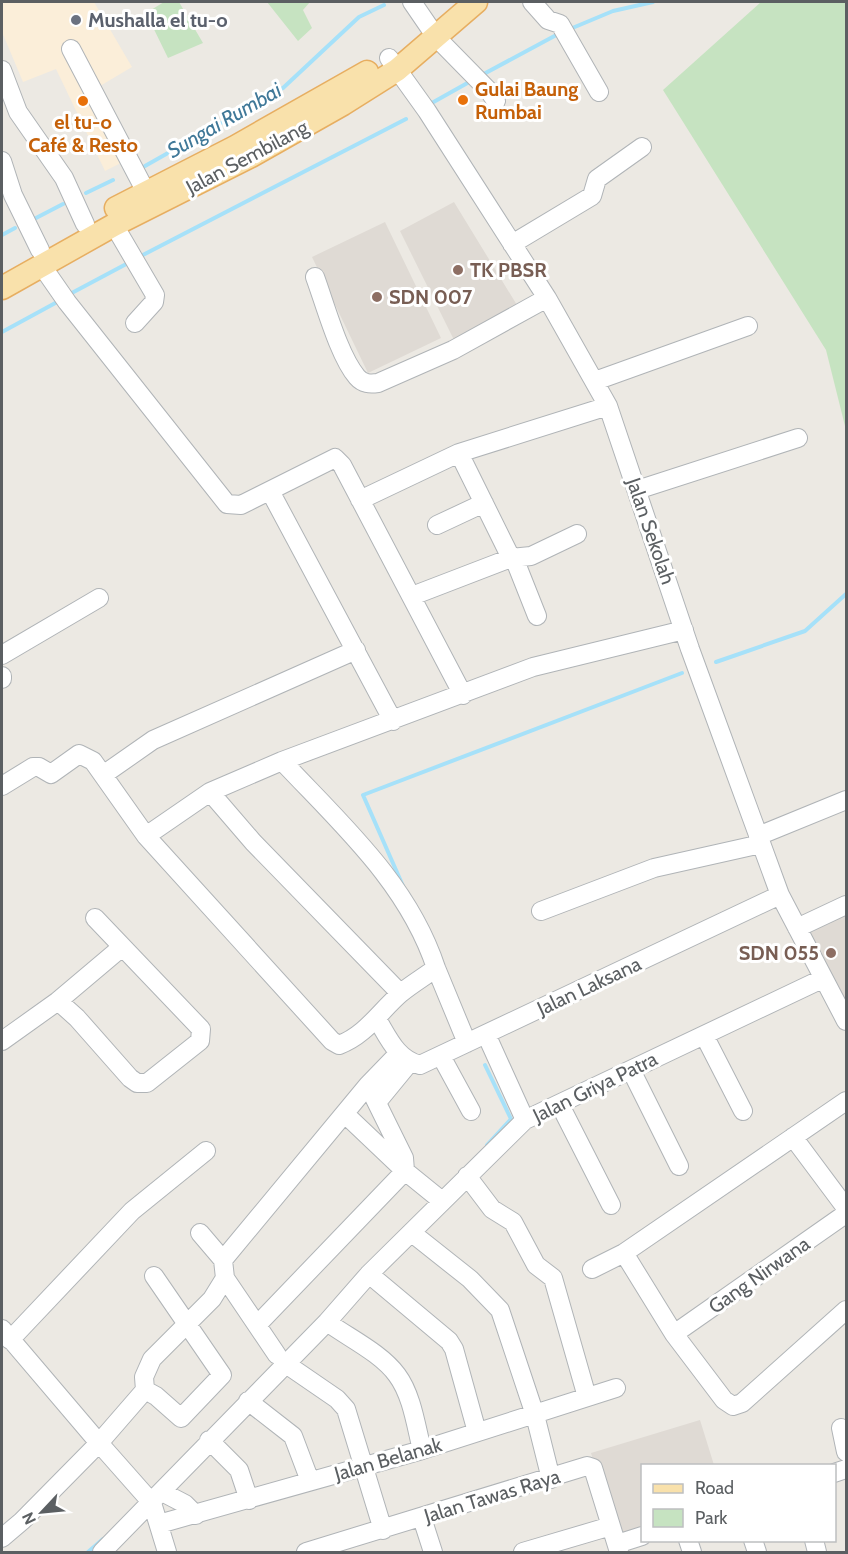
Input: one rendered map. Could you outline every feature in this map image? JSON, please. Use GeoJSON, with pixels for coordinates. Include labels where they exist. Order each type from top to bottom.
{"type":"FeatureCollection","features":[{"type":"Feature","properties":{"kind":"main road","name":"Jalan Sembilang"},"geometry":{"type":"LineString","coordinates":[[432,31],[454,2]]}},
{"type":"Feature","properties":{"kind":"main road","name":"Jalan Sembilang"},"geometry":{"type":"LineString","coordinates":[[2,270],[41,258],[114,225],[251,156],[344,104],[432,31],[476,2]]}},
{"type":"Feature","properties":{"kind":"main road","name":"Jalan Sembilang"},"geometry":{"type":"LineString","coordinates":[[2,288],[85,224],[393,64]]}},
{"type":"Feature","properties":{"kind":"street"},"geometry":{"type":"LineString","coordinates":[[412,2],[432,31],[477,78],[496,102]]}},
{"type":"Feature","properties":{"kind":"street"},"geometry":{"type":"LineString","coordinates":[[532,2],[549,20],[564,31],[599,92]]}},
{"type":"Feature","properties":{"kind":"street"},"geometry":{"type":"LineString","coordinates":[[71,49],[146,192]]}},
{"type":"Feature","properties":{"kind":"street","name":"Jalan Sekolah"},"geometry":{"type":"LineString","coordinates":[[393,64],[423,105],[548,298],[608,405],[697,669],[780,895],[846,1021]]}},
{"type":"Feature","properties":{"kind":"street"},"geometry":{"type":"LineString","coordinates":[[2,70],[18,112],[63,178],[85,224]]}},
{"type":"Feature","properties":{"kind":"street"},"geometry":{"type":"LineString","coordinates":[[512,244],[592,196],[597,179],[642,147]]}},
{"type":"Feature","properties":{"kind":"street"},"geometry":{"type":"LineString","coordinates":[[2,161],[13,195],[41,258],[62,295],[227,504],[240,505],[335,458],[412,596],[463,695]]}},
{"type":"Feature","properties":{"kind":"street"},"geometry":{"type":"LineString","coordinates":[[114,225],[154,295],[154,302],[135,323]]}},
{"type":"Feature","properties":{"kind":"street"},"geometry":{"type":"LineString","coordinates":[[315,276],[347,361],[358,378],[367,384],[378,383],[453,350],[548,298]]}},
{"type":"Feature","properties":{"kind":"street"},"geometry":{"type":"LineString","coordinates":[[595,381],[748,326]]}},
{"type":"Feature","properties":{"kind":"street"},"geometry":{"type":"LineString","coordinates":[[360,500],[459,453],[608,405]]}},
{"type":"Feature","properties":{"kind":"street"},"geometry":{"type":"LineString","coordinates":[[637,490],[798,438]]}},
{"type":"Feature","properties":{"kind":"street"},"geometry":{"type":"LineString","coordinates":[[459,453],[512,558],[537,616]]}},
{"type":"Feature","properties":{"kind":"street"},"geometry":{"type":"LineString","coordinates":[[270,491],[393,721]]}},
{"type":"Feature","properties":{"kind":"street"},"geometry":{"type":"LineString","coordinates":[[437,525],[484,504]]}},
{"type":"Feature","properties":{"kind":"street"},"geometry":{"type":"LineString","coordinates":[[412,596],[512,558],[531,556],[577,534]]}},
{"type":"Feature","properties":{"kind":"street"},"geometry":{"type":"LineString","coordinates":[[2,655],[99,598]]}},
{"type":"Feature","properties":{"kind":"street"},"geometry":{"type":"LineString","coordinates":[[146,836],[210,792],[282,761],[534,667],[684,630]]}},
{"type":"Feature","properties":{"kind":"street"},"geometry":{"type":"LineString","coordinates":[[103,775],[153,740],[356,650]]}},
{"type":"Feature","properties":{"kind":"street"},"geometry":{"type":"LineString","coordinates":[[2,786],[33,767],[39,767],[51,774],[79,754],[93,761],[146,836],[332,1041],[339,1045],[348,1041],[376,1019],[400,993],[436,968]]}},
{"type":"Feature","properties":{"kind":"street"},"geometry":{"type":"LineString","coordinates":[[282,761],[384,869],[402,896],[436,968],[467,1043]]}},
{"type":"Feature","properties":{"kind":"street"},"geometry":{"type":"LineString","coordinates":[[210,792],[253,842],[400,993]]}},
{"type":"Feature","properties":{"kind":"street"},"geometry":{"type":"LineString","coordinates":[[541,911],[654,868],[759,840],[846,800]]}},
{"type":"Feature","properties":{"kind":"street","name":"Jalan Laksana"},"geometry":{"type":"LineString","coordinates":[[404,1058],[420,1065],[441,1056],[780,895]]}},
{"type":"Feature","properties":{"kind":"street"},"geometry":{"type":"LineString","coordinates":[[796,928],[846,905]]}},
{"type":"Feature","properties":{"kind":"street"},"geometry":{"type":"LineString","coordinates":[[58,1001],[77,1018],[137,1083],[147,1083],[200,1041],[201,1029],[95,918]]}},
{"type":"Feature","properties":{"kind":"street"},"geometry":{"type":"LineString","coordinates":[[2,1041],[58,1001],[122,947]]}},
{"type":"Feature","properties":{"kind":"street","name":"Jalan Griya Patra"},"geometry":{"type":"LineString","coordinates":[[107,1551],[248,1401],[281,1359],[327,1322],[369,1274],[412,1233],[439,1198],[467,1176],[525,1120],[561,1105],[822,979]]}},
{"type":"Feature","properties":{"kind":"street"},"geometry":{"type":"LineString","coordinates":[[2,1538],[22,1521],[99,1443],[145,1390],[144,1377],[152,1359],[212,1299],[224,1269],[345,1114],[373,1093],[404,1058],[376,1019]]}},
{"type":"Feature","properties":{"kind":"street"},"geometry":{"type":"LineString","coordinates":[[486,1034],[525,1120]]}},
{"type":"Feature","properties":{"kind":"street"},"geometry":{"type":"LineString","coordinates":[[704,1035],[743,1111]]}},
{"type":"Feature","properties":{"kind":"street"},"geometry":{"type":"LineString","coordinates":[[441,1056],[471,1111]]}},
{"type":"Feature","properties":{"kind":"street"},"geometry":{"type":"LineString","coordinates":[[631,1070],[679,1166]]}},
{"type":"Feature","properties":{"kind":"street"},"geometry":{"type":"LineString","coordinates":[[258,1324],[405,1171],[404,1158],[373,1093]]}},
{"type":"Feature","properties":{"kind":"street"},"geometry":{"type":"LineString","coordinates":[[592,1269],[624,1253],[846,1101]]}},
{"type":"Feature","properties":{"kind":"street"},"geometry":{"type":"LineString","coordinates":[[561,1105],[610,1205]]}},
{"type":"Feature","properties":{"kind":"street"},"geometry":{"type":"LineString","coordinates":[[345,1114],[405,1171],[439,1198]]}},
{"type":"Feature","properties":{"kind":"street","name":"Gang Nirwana"},"geometry":{"type":"LineString","coordinates":[[674,1335],[844,1215],[846,1210],[843,1204],[793,1137]]}},
{"type":"Feature","properties":{"kind":"street"},"geometry":{"type":"LineString","coordinates":[[196,1515],[185,1504],[157,1497],[99,1443],[6,1334],[132,1211],[206,1151]]}},
{"type":"Feature","properties":{"kind":"street"},"geometry":{"type":"LineString","coordinates":[[467,1176],[492,1209],[513,1222],[536,1265],[553,1278],[587,1397]]}},
{"type":"Feature","properties":{"kind":"street"},"geometry":{"type":"LineString","coordinates":[[200,1233],[281,1359],[337,1399],[346,1409],[383,1530]]}},
{"type":"Feature","properties":{"kind":"street"},"geometry":{"type":"LineString","coordinates":[[412,1233],[470,1279],[500,1310],[535,1415],[551,1479]]}},
{"type":"Feature","properties":{"kind":"street"},"geometry":{"type":"LineString","coordinates":[[624,1253],[674,1335],[724,1400],[733,1406],[742,1403],[846,1310]]}},
{"type":"Feature","properties":{"kind":"street"},"geometry":{"type":"LineString","coordinates":[[369,1274],[449,1341],[454,1349],[477,1432]]}},
{"type":"Feature","properties":{"kind":"street"},"geometry":{"type":"LineString","coordinates":[[145,1390],[156,1396],[182,1418],[222,1375],[154,1275]]}},
{"type":"Feature","properties":{"kind":"street"},"geometry":{"type":"LineString","coordinates":[[327,1322],[389,1365],[398,1375],[405,1388],[422,1450]]}},
{"type":"Feature","properties":{"kind":"street","name":"Jalan Belanak"},"geometry":{"type":"LineString","coordinates":[[159,1524],[365,1467],[616,1388]]}},
{"type":"Feature","properties":{"kind":"street"},"geometry":{"type":"LineString","coordinates":[[248,1401],[293,1436],[310,1481]]}},
{"type":"Feature","properties":{"kind":"street"},"geometry":{"type":"LineString","coordinates":[[841,1428],[846,1452]]}},
{"type":"Feature","properties":{"kind":"street"},"geometry":{"type":"LineString","coordinates":[[210,1440],[239,1470],[249,1500]]}},
{"type":"Feature","properties":{"kind":"street","name":"Jalan Tawas Raya"},"geometry":{"type":"LineString","coordinates":[[306,1552],[590,1466],[618,1548]]}},
{"type":"Feature","properties":{"kind":"street"},"geometry":{"type":"LineString","coordinates":[[157,1497],[159,1524],[167,1552]]}},
{"type":"Feature","properties":{"kind":"street"},"geometry":{"type":"LineString","coordinates":[[422,1518],[433,1552]]}},
{"type":"Feature","properties":{"kind":"street"},"geometry":{"type":"LineString","coordinates":[[523,1552],[557,1547],[611,1526]]}},
{"type":"Feature","properties":{"kind":"street"},"geometry":{"type":"LineString","coordinates":[[618,1548],[641,1536]]}},
{"type":"Feature","properties":{"kind":"street"},"geometry":{"type":"LineString","coordinates":[[2,1549],[6,1552]]}},
{"type":"Feature","properties":{"kind":"shaded area"},"geometry":{"type":"Polygon","coordinates":[[[2,2],[94,2],[132,67],[100,86],[137,155],[105,171],[56,69],[23,82],[2,32],[2,2]]]}},
{"type":"Feature","properties":{"kind":"shaded area","name":"TK PBSR"},"geometry":{"type":"Polygon","coordinates":[[[454,202],[520,310],[456,344],[400,231],[454,202]]]}},
{"type":"Feature","properties":{"kind":"shaded area","name":"SDN 007"},"geometry":{"type":"Polygon","coordinates":[[[385,222],[441,338],[368,373],[312,257],[385,222]]]}},
{"type":"Feature","properties":{"kind":"shaded area","name":"SDN 055"},"geometry":{"type":"Polygon","coordinates":[[[846,908],[846,1006],[804,932],[846,908]]]}},
{"type":"Feature","properties":{"kind":"shaded area"},"geometry":{"type":"Polygon","coordinates":[[[700,1420],[714,1464],[641,1464],[641,1528],[616,1536],[591,1453],[700,1420]]]}},
{"type":"Feature","properties":{"kind":"green space"},"geometry":{"type":"Polygon","coordinates":[[[164,2],[179,2],[203,43],[168,58],[146,13],[164,2]]]}},
{"type":"Feature","properties":{"kind":"green space"},"geometry":{"type":"Polygon","coordinates":[[[267,2],[310,2],[303,10],[312,28],[298,41],[267,2]]]}},
{"type":"Feature","properties":{"kind":"green space"},"geometry":{"type":"Polygon","coordinates":[[[761,2],[846,2],[846,430],[826,350],[663,90],[761,2]]]}},
{"type":"Feature","properties":{"kind":"waterway"},"geometry":{"type":"LineString","coordinates":[[570,29],[613,11],[653,2]]}},
{"type":"Feature","properties":{"kind":"waterway","name":"Sungai Rumbai"},"geometry":{"type":"LineString","coordinates":[[145,166],[283,88],[359,17],[384,5]]}},
{"type":"Feature","properties":{"kind":"waterway"},"geometry":{"type":"LineString","coordinates":[[480,76],[560,33]]}},
{"type":"Feature","properties":{"kind":"waterway"},"geometry":{"type":"LineString","coordinates":[[430,104],[471,81]]}},
{"type":"Feature","properties":{"kind":"waterway"},"geometry":{"type":"LineString","coordinates":[[139,257],[406,119]]}},
{"type":"Feature","properties":{"kind":"waterway","name":"Sungai Rumbai"},"geometry":{"type":"LineString","coordinates":[[86,193],[113,180]]}},
{"type":"Feature","properties":{"kind":"waterway","name":"Sungai Rumbai"},"geometry":{"type":"LineString","coordinates":[[36,218],[63,204]]}},
{"type":"Feature","properties":{"kind":"waterway","name":"Sungai Rumbai"},"geometry":{"type":"LineString","coordinates":[[2,235],[15,228]]}},
{"type":"Feature","properties":{"kind":"waterway"},"geometry":{"type":"LineString","coordinates":[[68,295],[130,262]]}},
{"type":"Feature","properties":{"kind":"waterway"},"geometry":{"type":"LineString","coordinates":[[2,332],[59,301]]}},
{"type":"Feature","properties":{"kind":"waterway"},"geometry":{"type":"LineString","coordinates":[[716,662],[805,631],[846,594]]}},
{"type":"Feature","properties":{"kind":"waterway"},"geometry":{"type":"LineString","coordinates":[[403,886],[363,795],[682,673]]}},
{"type":"Feature","properties":{"kind":"waterway"},"geometry":{"type":"LineString","coordinates":[[485,1065],[511,1119],[487,1145]]}},
{"type":"Feature","properties":{"kind":"waterway"},"geometry":{"type":"LineString","coordinates":[[88,1552],[103,1539]]}},
{"type":"Feature","properties":{"kind":"place","name":"Mushalla el tu-o"},"geometry":{"type":"Point","coordinates":[76,20]}},
{"type":"Feature","properties":{"kind":"place","name":"Gulai Baung Rumbai"},"geometry":{"type":"Point","coordinates":[463,100]}},
{"type":"Feature","properties":{"kind":"place","name":"el tu-o Café & Resto"},"geometry":{"type":"Point","coordinates":[83,101]}},
{"type":"Feature","properties":{"kind":"place","name":"TK PBSR"},"geometry":{"type":"Point","coordinates":[458,270]}},
{"type":"Feature","properties":{"kind":"place","name":"SDN 007"},"geometry":{"type":"Point","coordinates":[377,297]}},
{"type":"Feature","properties":{"kind":"place","name":"SDN 055"},"geometry":{"type":"Point","coordinates":[831,953]}}]}
